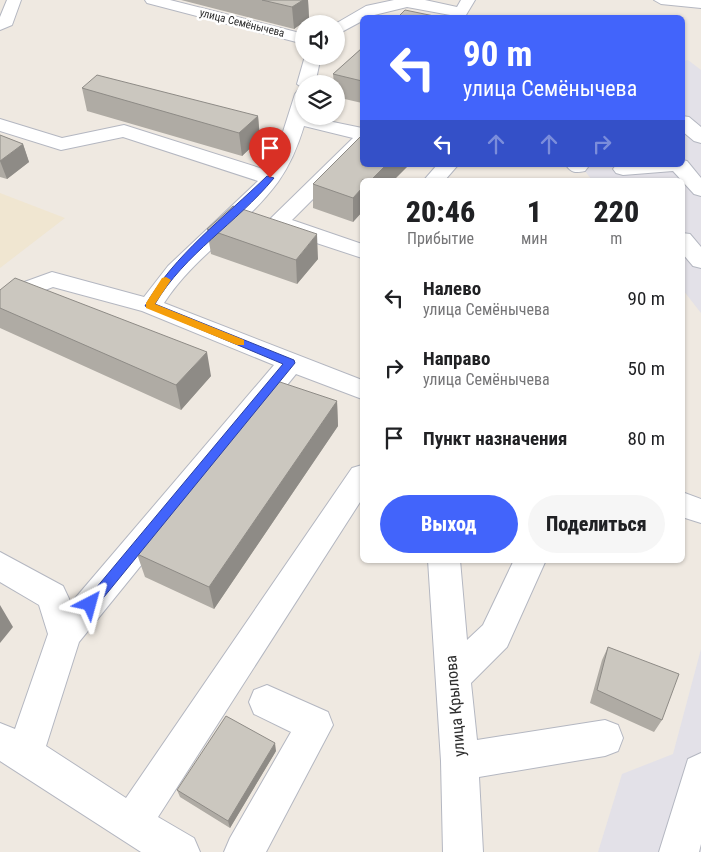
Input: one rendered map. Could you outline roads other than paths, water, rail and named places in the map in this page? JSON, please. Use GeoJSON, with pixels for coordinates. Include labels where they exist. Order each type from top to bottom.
{"type":"FeatureCollection","features":[{"type":"Feature","properties":{"kind":"street"},"geometry":{"type":"LineString","coordinates":[[0,25],[6,22],[14,0]]}},
{"type":"Feature","properties":{"kind":"street","name":"улица Семёнычева"},"geometry":{"type":"LineString","coordinates":[[152,0],[295,37]]}},
{"type":"Feature","properties":{"kind":"street"},"geometry":{"type":"LineString","coordinates":[[661,0],[701,3]]}},
{"type":"Feature","properties":{"kind":"street"},"geometry":{"type":"LineString","coordinates":[[361,15],[371,9],[415,1],[466,10]]}},
{"type":"Feature","properties":{"kind":"street"},"geometry":{"type":"LineString","coordinates":[[345,25],[360,16]]}},
{"type":"Feature","properties":{"kind":"street"},"geometry":{"type":"LineString","coordinates":[[685,124],[701,137]]}},
{"type":"Feature","properties":{"kind":"street"},"geometry":{"type":"LineString","coordinates":[[0,125],[61,144],[124,131],[270,178]]}},
{"type":"Feature","properties":{"kind":"street"},"geometry":{"type":"LineString","coordinates":[[150,306],[162,285],[189,256],[238,212],[270,178],[295,125]]}},
{"type":"Feature","properties":{"kind":"street"},"geometry":{"type":"LineString","coordinates":[[324,125],[360,134]]}},
{"type":"Feature","properties":{"kind":"street"},"geometry":{"type":"LineString","coordinates":[[278,222],[360,142]]}},
{"type":"Feature","properties":{"kind":"street"},"geometry":{"type":"LineString","coordinates":[[436,178],[446,167]]}},
{"type":"Feature","properties":{"kind":"street"},"geometry":{"type":"LineString","coordinates":[[625,171],[652,167]]}},
{"type":"Feature","properties":{"kind":"street"},"geometry":{"type":"LineString","coordinates":[[682,167],[701,190]]}},
{"type":"Feature","properties":{"kind":"street"},"geometry":{"type":"LineString","coordinates":[[238,212],[278,222],[360,250]]}},
{"type":"Feature","properties":{"kind":"street"},"geometry":{"type":"LineString","coordinates":[[685,242],[701,260]]}},
{"type":"Feature","properties":{"kind":"street"},"geometry":{"type":"LineString","coordinates":[[0,309],[24,290],[52,280],[150,306],[360,389]]}},
{"type":"Feature","properties":{"kind":"street"},"geometry":{"type":"LineString","coordinates":[[180,852],[131,824],[13,748],[65,634],[290,363]]}},
{"type":"Feature","properties":{"kind":"street"},"geometry":{"type":"LineString","coordinates":[[131,824],[360,479]]}},
{"type":"Feature","properties":{"kind":"street"},"geometry":{"type":"LineString","coordinates":[[685,505],[701,511]]}},
{"type":"Feature","properties":{"kind":"street","name":"улица Крылова"},"geometry":{"type":"LineString","coordinates":[[444,563],[460,761],[463,852]]}},
{"type":"Feature","properties":{"kind":"street"},"geometry":{"type":"LineString","coordinates":[[452,679],[495,636],[529,563]]}},
{"type":"Feature","properties":{"kind":"street"},"geometry":{"type":"LineString","coordinates":[[0,566],[52,596],[65,634]]}},
{"type":"Feature","properties":{"kind":"street"},"geometry":{"type":"LineString","coordinates":[[244,852],[315,725],[267,702]]}},
{"type":"Feature","properties":{"kind":"street"},"geometry":{"type":"LineString","coordinates":[[460,761],[605,738]]}},
{"type":"Feature","properties":{"kind":"street"},"geometry":{"type":"LineString","coordinates":[[679,852],[701,772]]}}]}
